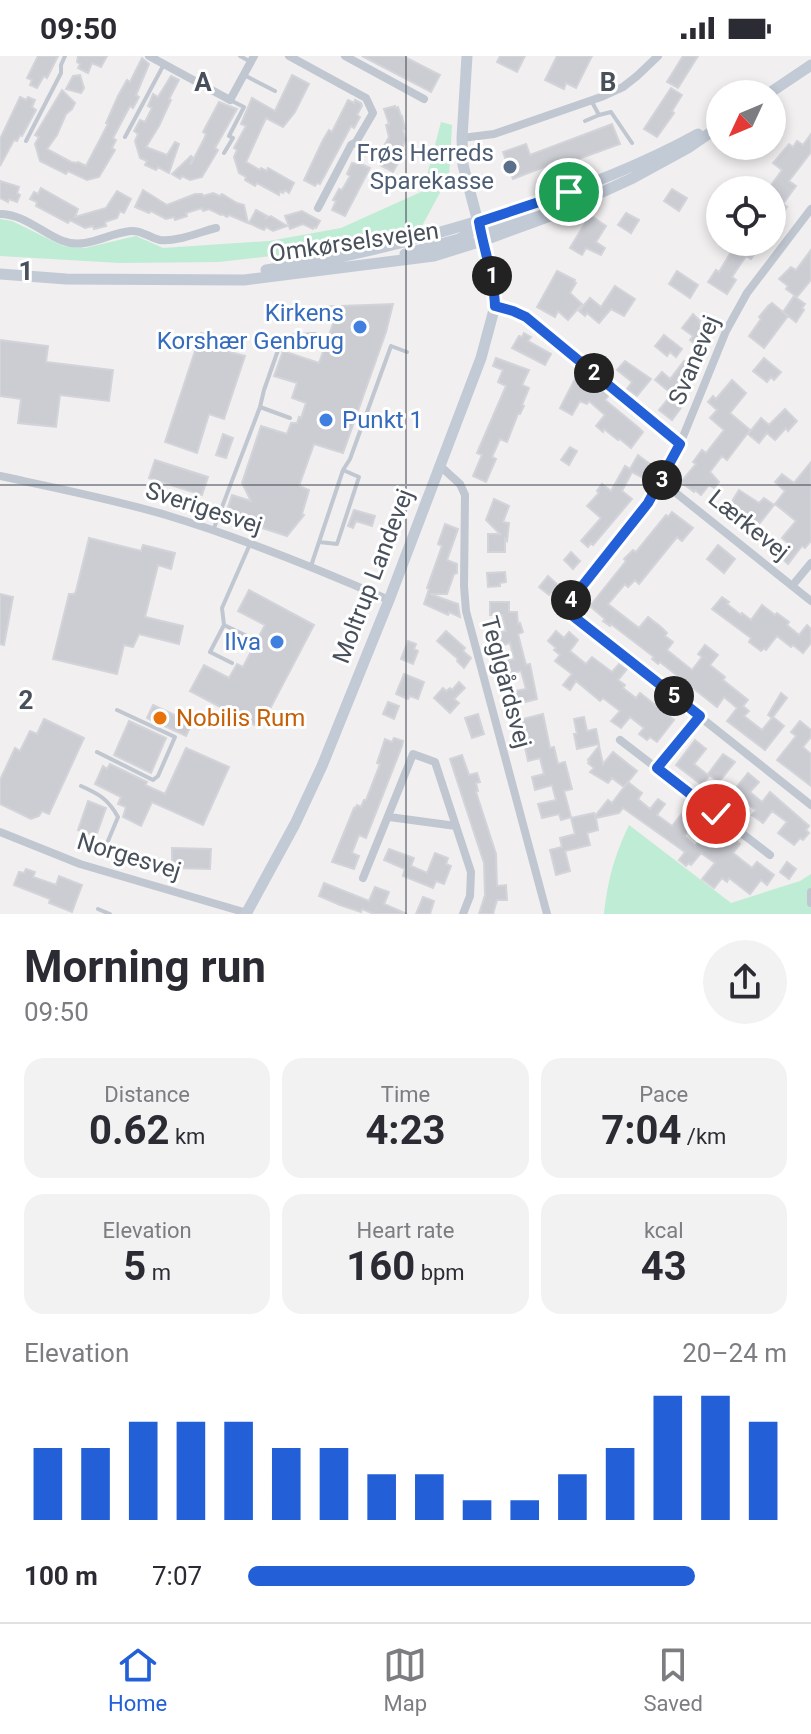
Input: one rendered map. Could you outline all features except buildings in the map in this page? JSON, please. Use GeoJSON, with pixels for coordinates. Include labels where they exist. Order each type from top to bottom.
{"type":"FeatureCollection","features":[{"type":"Feature","properties":{"kind":"main road","name":"Moltrup Landevej"},"geometry":{"type":"LineString","coordinates":[[249,914],[322,766],[481,358],[495,306],[494,283],[463,165],[467,56]]}},
{"type":"Feature","properties":{"kind":"main road"},"geometry":{"type":"LineString","coordinates":[[786,82],[811,65]]}},
{"type":"Feature","properties":{"kind":"main road","name":"Omkørselsvejen"},"geometry":{"type":"LineString","coordinates":[[206,279],[331,260],[479,222],[592,183],[706,131]]}},
{"type":"Feature","properties":{"kind":"main road","name":"Omkørselsvejen"},"geometry":{"type":"LineString","coordinates":[[0,274],[66,279],[244,280],[434,256],[550,216],[633,178],[706,134]]}},
{"type":"Feature","properties":{"kind":"main road"},"geometry":{"type":"LineString","coordinates":[[482,241],[502,226],[560,202],[592,183]]}},
{"type":"Feature","properties":{"kind":"main road"},"geometry":{"type":"LineString","coordinates":[[379,264],[459,239],[469,234],[479,222]]}},
{"type":"Feature","properties":{"kind":"street"},"geometry":{"type":"LineString","coordinates":[[149,56],[230,100],[252,59]]}},
{"type":"Feature","properties":{"kind":"street"},"geometry":{"type":"LineString","coordinates":[[289,56],[366,98],[373,113],[356,142],[351,145],[318,208]]}},
{"type":"Feature","properties":{"kind":"street"},"geometry":{"type":"LineString","coordinates":[[345,56],[424,99]]}},
{"type":"Feature","properties":{"kind":"street"},"geometry":{"type":"LineString","coordinates":[[462,138],[494,134],[623,87],[658,56]]}},
{"type":"Feature","properties":{"kind":"street","name":"Svanevej"},"geometry":{"type":"LineString","coordinates":[[700,716],[564,609],[648,503],[680,444],[726,331],[747,293],[811,209]]}},
{"type":"Feature","properties":{"kind":"street"},"geometry":{"type":"LineString","coordinates":[[0,214],[17,217],[63,241],[77,244],[132,230],[158,240],[170,240],[216,228]]}},
{"type":"Feature","properties":{"kind":"street"},"geometry":{"type":"LineString","coordinates":[[495,306],[526,317],[680,444]]}},
{"type":"Feature","properties":{"kind":"street","name":"Teglgårdsvej"},"geometry":{"type":"LineString","coordinates":[[439,465],[460,484],[465,495],[466,611],[547,914]]}},
{"type":"Feature","properties":{"kind":"street","name":"Sverigesvej"},"geometry":{"type":"LineString","coordinates":[[0,476],[119,502],[213,531],[311,566],[389,600]]}},
{"type":"Feature","properties":{"kind":"street","name":"Lærkevej"},"geometry":{"type":"LineString","coordinates":[[661,481],[811,601]]}},
{"type":"Feature","properties":{"kind":"street"},"geometry":{"type":"LineString","coordinates":[[792,586],[811,563]]}},
{"type":"Feature","properties":{"kind":"street"},"geometry":{"type":"LineString","coordinates":[[657,768],[700,716],[811,805]]}},
{"type":"Feature","properties":{"kind":"street"},"geometry":{"type":"LineString","coordinates":[[620,740],[770,855]]}},
{"type":"Feature","properties":{"kind":"street"},"geometry":{"type":"LineString","coordinates":[[363,878],[413,754],[435,762],[471,872],[470,896],[463,914]]}},
{"type":"Feature","properties":{"kind":"street"},"geometry":{"type":"LineString","coordinates":[[389,817],[456,826]]}},
{"type":"Feature","properties":{"kind":"street","name":"Norgesvej"},"geometry":{"type":"LineString","coordinates":[[0,832],[80,864],[249,914]]}},
{"type":"Feature","properties":{"kind":"street"},"geometry":{"type":"LineString","coordinates":[[811,892],[811,903]]}},
{"type":"Feature","properties":{"kind":"lane"},"geometry":{"type":"LineString","coordinates":[[26,141],[61,73],[65,56]]}},
{"type":"Feature","properties":{"kind":"lane"},"geometry":{"type":"LineString","coordinates":[[240,56],[252,59]]}},
{"type":"Feature","properties":{"kind":"lane"},"geometry":{"type":"LineString","coordinates":[[125,137],[164,64]]}},
{"type":"Feature","properties":{"kind":"lane"},"geometry":{"type":"LineString","coordinates":[[243,75],[275,91]]}},
{"type":"Feature","properties":{"kind":"lane"},"geometry":{"type":"LineString","coordinates":[[224,153],[244,107],[230,100]]}},
{"type":"Feature","properties":{"kind":"lane"},"geometry":{"type":"LineString","coordinates":[[590,100],[599,115]]}},
{"type":"Feature","properties":{"kind":"lane"},"geometry":{"type":"LineString","coordinates":[[585,121],[611,112],[632,143]]}},
{"type":"Feature","properties":{"kind":"lane"},"geometry":{"type":"LineString","coordinates":[[213,531],[283,336],[315,334]]}},
{"type":"Feature","properties":{"kind":"lane"},"geometry":{"type":"LineString","coordinates":[[311,566],[343,470],[350,459],[391,346],[407,352]]}},
{"type":"Feature","properties":{"kind":"lane"},"geometry":{"type":"LineString","coordinates":[[260,407],[290,418]]}},
{"type":"Feature","properties":{"kind":"lane"},"geometry":{"type":"LineString","coordinates":[[319,542],[337,544],[342,531],[359,477],[343,470]]}},
{"type":"Feature","properties":{"kind":"lane"},"geometry":{"type":"LineString","coordinates":[[232,663],[210,652],[224,625],[222,608],[250,544]]}},
{"type":"Feature","properties":{"kind":"lane"},"geometry":{"type":"LineString","coordinates":[[224,625],[251,638]]}},
{"type":"Feature","properties":{"kind":"lane"},"geometry":{"type":"LineString","coordinates":[[97,752],[153,780],[158,776],[175,737],[117,710]]}},
{"type":"Feature","properties":{"kind":"lane"},"geometry":{"type":"LineString","coordinates":[[81,786],[110,803],[118,817],[108,841]]}},
{"type":"Feature","properties":{"kind":"lane"},"geometry":{"type":"LineString","coordinates":[[98,909],[110,914]]}},
{"type":"Feature","properties":{"kind":"green space"},"geometry":{"type":"Polygon","coordinates":[[[441,122],[452,125],[449,176],[422,226],[298,253],[219,262],[120,263],[0,256],[0,219],[12,221],[63,246],[85,248],[136,236],[163,248],[269,241],[341,228],[423,191],[441,122]]]}},
{"type":"Feature","properties":{"kind":"green space"},"geometry":{"type":"Polygon","coordinates":[[[629,825],[731,903],[800,881],[811,874],[811,914],[604,914],[612,868],[629,825]]]}},
{"type":"Feature","properties":{"kind":"place","name":"Frøs Herreds Sparekasse"},"geometry":{"type":"Point","coordinates":[510,167]}},
{"type":"Feature","properties":{"kind":"place","name":"Kirkens Korshær Genbrug"},"geometry":{"type":"Point","coordinates":[360,327]}},
{"type":"Feature","properties":{"kind":"place","name":"Punkt 1"},"geometry":{"type":"Point","coordinates":[326,420]}},
{"type":"Feature","properties":{"kind":"place","name":"Ilva"},"geometry":{"type":"Point","coordinates":[277,642]}},
{"type":"Feature","properties":{"kind":"place","name":"Nobilis Rum"},"geometry":{"type":"Point","coordinates":[160,718]}},
{"type":"Feature","properties":{"kind":"route"},"geometry":{"type":"LineString","coordinates":[[569,192],[479,222],[494,283],[495,306],[526,317],[680,444],[648,503],[564,609],[700,716],[657,768],[716,814]]}}]}
